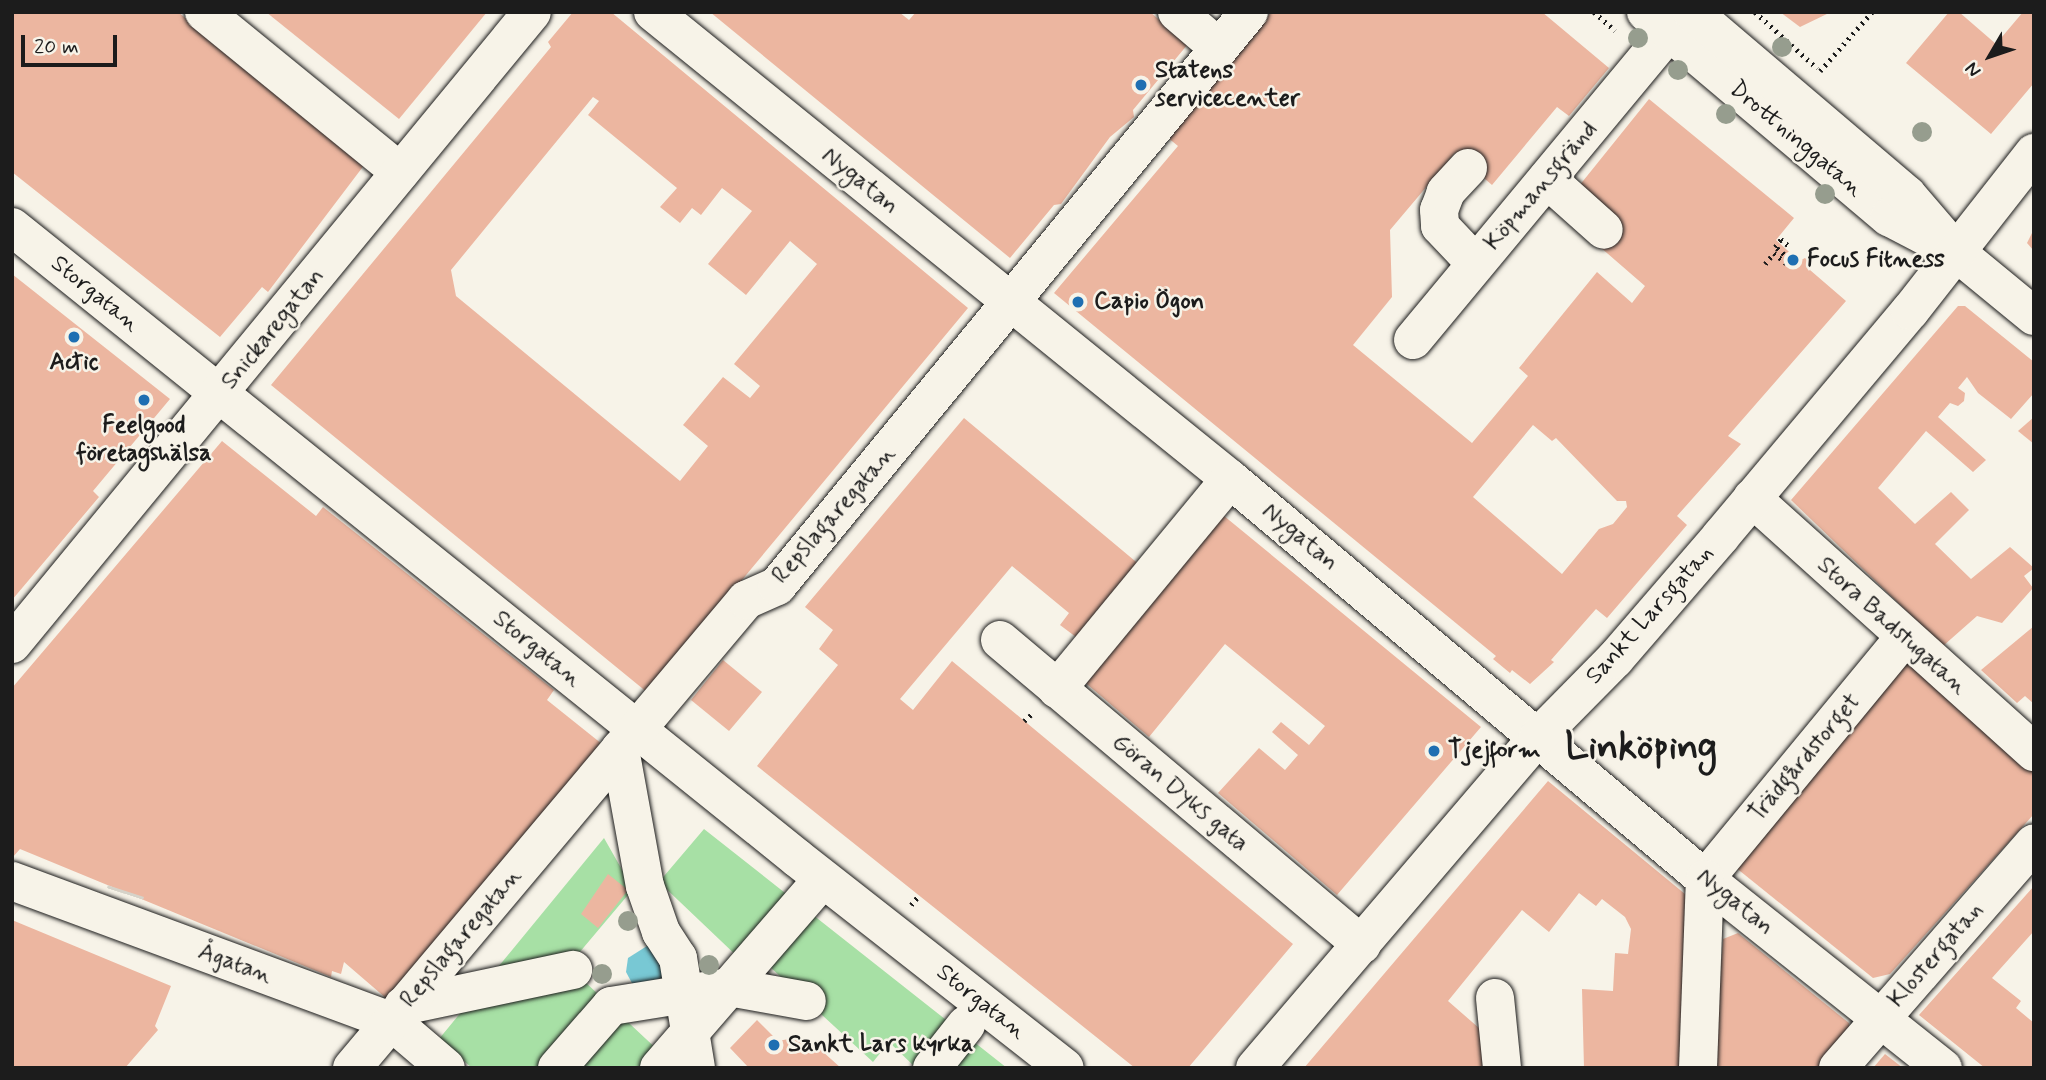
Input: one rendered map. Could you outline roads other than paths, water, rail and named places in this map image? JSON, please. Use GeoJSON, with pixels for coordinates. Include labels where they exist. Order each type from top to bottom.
{"type":"FeatureCollection","features":[{"type":"Feature","properties":{"kind":"street"},"geometry":{"type":"LineString","coordinates":[[204,12],[400,172]]}},
{"type":"Feature","properties":{"kind":"street","name":"Snickaregatan"},"geometry":{"type":"LineString","coordinates":[[12,644],[532,12]]}},
{"type":"Feature","properties":{"kind":"street","name":"Nygatan"},"geometry":{"type":"LineString","coordinates":[[653,12],[1230,479],[1705,879],[1943,1068]]}},
{"type":"Feature","properties":{"kind":"street"},"geometry":{"type":"LineString","coordinates":[[1177,12],[1219,48]]}},
{"type":"Feature","properties":{"kind":"street","name":"Repslagaregatan"},"geometry":{"type":"LineString","coordinates":[[352,1068],[746,600],[777,586],[1249,12]]}},
{"type":"Feature","properties":{"kind":"street","name":"Köpmansgränd"},"geometry":{"type":"LineString","coordinates":[[1413,340],[1547,179],[1669,19]]}},
{"type":"Feature","properties":{"kind":"street","name":"Drottninggatan"},"geometry":{"type":"LineString","coordinates":[[1669,19],[1889,217],[1956,253],[2034,316]]}},
{"type":"Feature","properties":{"kind":"street","name":"Sankt Larsgatan"},"geometry":{"type":"LineString","coordinates":[[1255,1068],[1538,737],[1615,659],[1956,253],[2034,153]]}},
{"type":"Feature","properties":{"kind":"street"},"geometry":{"type":"LineString","coordinates":[[1468,168],[1446,192],[1439,210],[1440,226],[1476,264]]}},
{"type":"Feature","properties":{"kind":"street"},"geometry":{"type":"LineString","coordinates":[[1547,179],[1604,230]]}},
{"type":"Feature","properties":{"kind":"street","name":"Storgatan"},"geometry":{"type":"LineString","coordinates":[[12,227],[220,394],[628,739],[823,879],[1066,1068]]}},
{"type":"Feature","properties":{"kind":"street"},"geometry":{"type":"LineString","coordinates":[[1057,689],[1230,479]]}},
{"type":"Feature","properties":{"kind":"street","name":"Stora Badstugatan"},"geometry":{"type":"LineString","coordinates":[[1752,498],[1904,638],[1976,710],[2034,752]]}},
{"type":"Feature","properties":{"kind":"street","name":"Trädgårdstorget"},"geometry":{"type":"LineString","coordinates":[[1705,879],[1904,638]]}},
{"type":"Feature","properties":{"kind":"street","name":"Göran Dyks gata"},"geometry":{"type":"LineString","coordinates":[[1000,640],[1362,945]]}},
{"type":"Feature","properties":{"kind":"street"},"geometry":{"type":"LineString","coordinates":[[628,739],[645,886],[660,932],[678,958],[693,1050]]}},
{"type":"Feature","properties":{"kind":"street","name":"Klostergatan"},"geometry":{"type":"LineString","coordinates":[[1839,1068],[2034,843]]}},
{"type":"Feature","properties":{"kind":"street"},"geometry":{"type":"LineString","coordinates":[[659,1068],[693,1050],[729,987],[823,879]]}},
{"type":"Feature","properties":{"kind":"street"},"geometry":{"type":"LineString","coordinates":[[1698,1068],[1705,879]]}},
{"type":"Feature","properties":{"kind":"street","name":"Ågatan"},"geometry":{"type":"LineString","coordinates":[[12,881],[119,907],[397,1013],[446,1068]]}},
{"type":"Feature","properties":{"kind":"street"},"geometry":{"type":"LineString","coordinates":[[397,1013],[573,970]]}},
{"type":"Feature","properties":{"kind":"street"},"geometry":{"type":"LineString","coordinates":[[557,1068],[611,1006],[729,987],[807,1001]]}},
{"type":"Feature","properties":{"kind":"street"},"geometry":{"type":"LineString","coordinates":[[1495,998],[1502,1068]]}},
{"type":"Feature","properties":{"kind":"street"},"geometry":{"type":"LineString","coordinates":[[932,1068],[966,1025]]}},
{"type":"Feature","properties":{"kind":"water"},"geometry":{"type":"Polygon","coordinates":[[[647,946],[654,947],[670,976],[633,985],[626,972],[628,958],[647,946]]]}},
{"type":"Feature","properties":{"kind":"place","name":"Statens servicecenter"},"geometry":{"type":"Point","coordinates":[1141,85]}},
{"type":"Feature","properties":{"kind":"place","name":"Focus Fitness"},"geometry":{"type":"Point","coordinates":[1793,260]}},
{"type":"Feature","properties":{"kind":"place","name":"Capio Ögon"},"geometry":{"type":"Point","coordinates":[1078,302]}},
{"type":"Feature","properties":{"kind":"place","name":"Actic"},"geometry":{"type":"Point","coordinates":[74,337]}},
{"type":"Feature","properties":{"kind":"place","name":"Feelgood företagshälsa"},"geometry":{"type":"Point","coordinates":[144,400]}},
{"type":"Feature","properties":{"kind":"place","name":"Tjejform"},"geometry":{"type":"Point","coordinates":[1434,751]}},
{"type":"Feature","properties":{"kind":"place","name":"Sankt Lars kyrka"},"geometry":{"type":"Point","coordinates":[774,1045]}},
{"type":"Feature","properties":{"kind":"district","name":"Linköping"},"geometry":{"type":"Point","coordinates":[1641,748]}}]}
